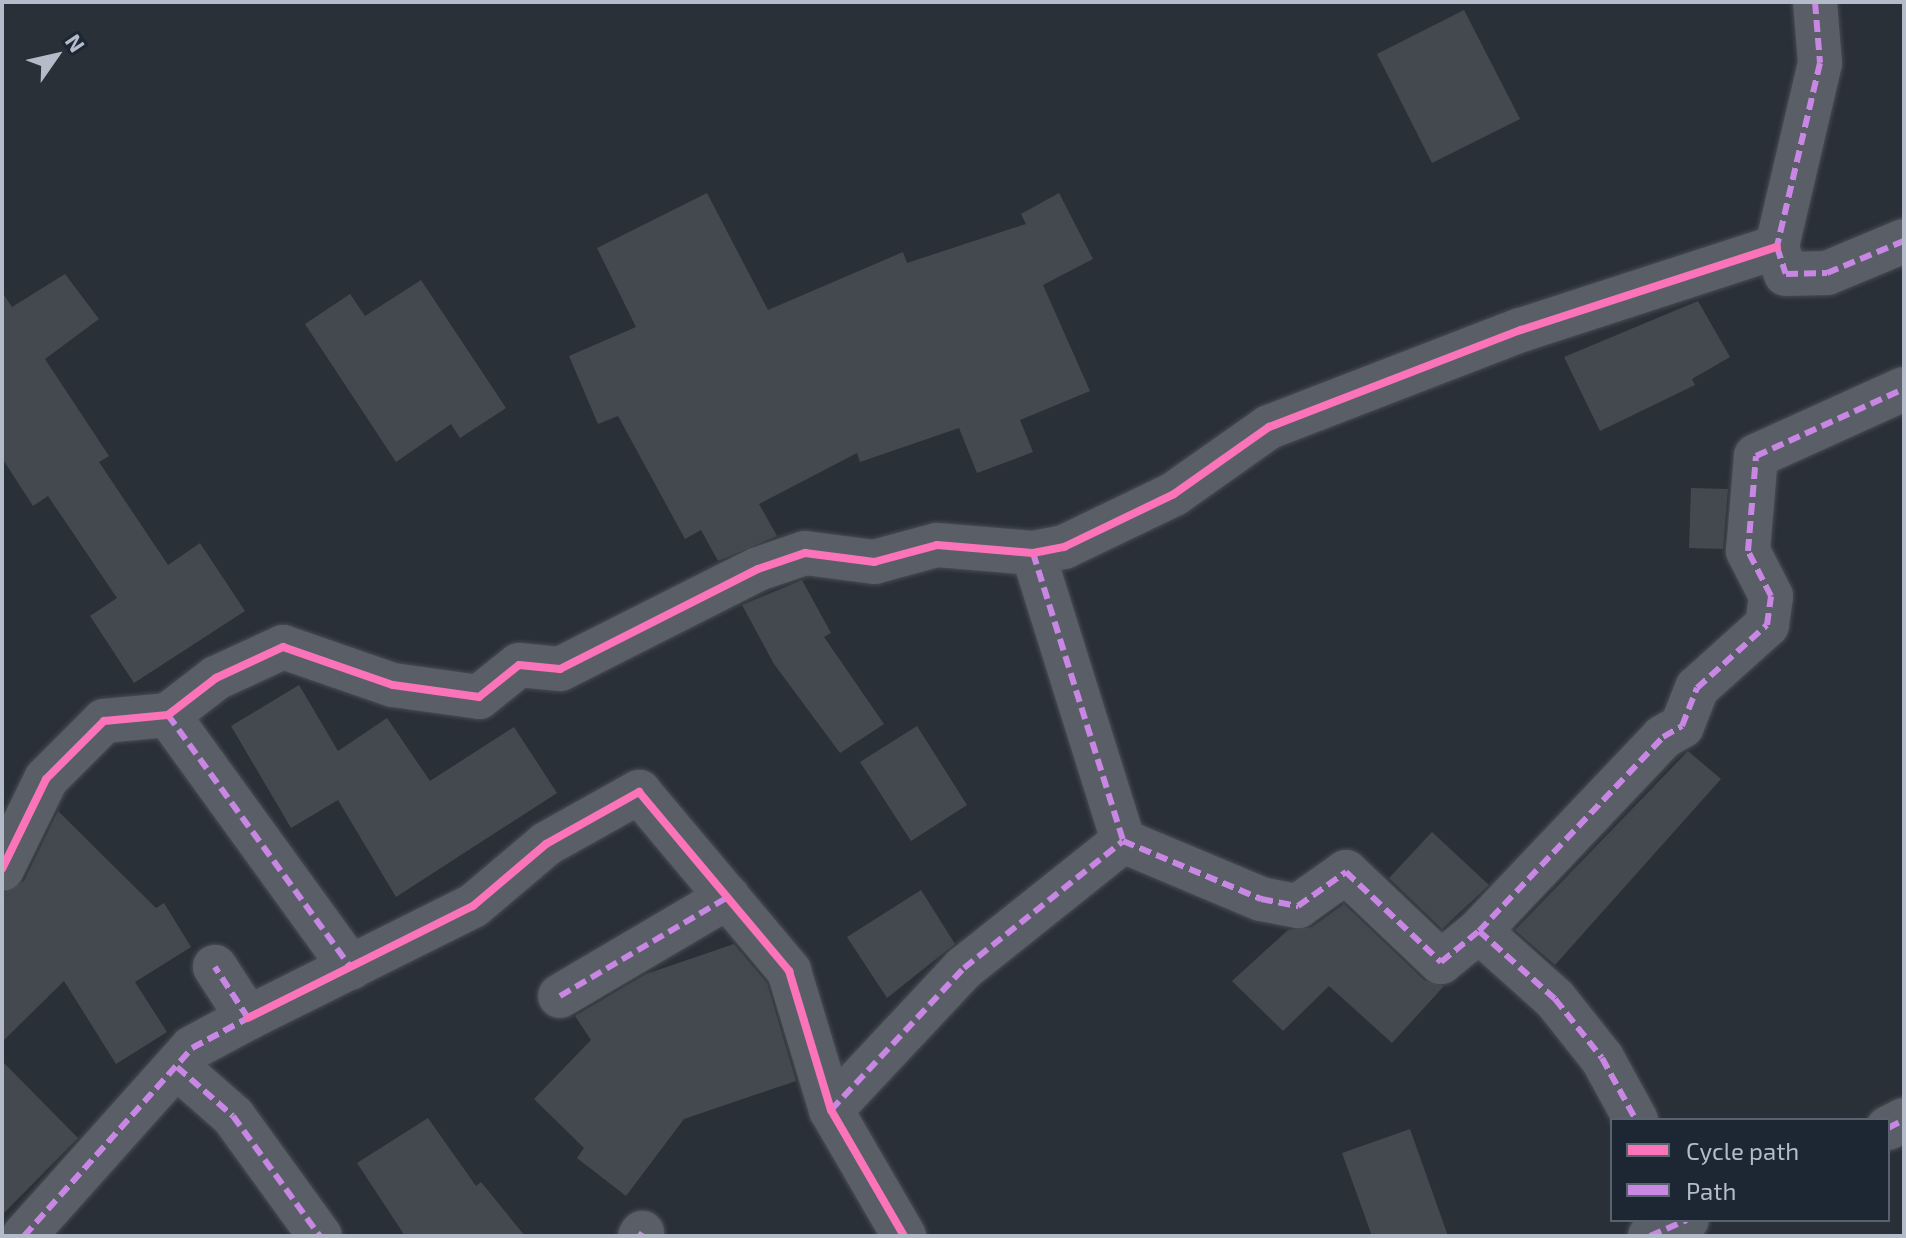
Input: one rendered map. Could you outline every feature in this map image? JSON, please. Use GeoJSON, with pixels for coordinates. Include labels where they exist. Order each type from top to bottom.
{"type":"FeatureCollection","features":[{"type":"Feature","properties":{"kind":"street"},"geometry":{"type":"LineString","coordinates":[[1815,2],[1820,63],[1777,247],[1786,274],[1813,277],[1904,241]]}},
{"type":"Feature","properties":{"kind":"street"},"geometry":{"type":"LineString","coordinates":[[2,869],[46,779],[104,721],[168,715],[216,678],[283,647],[393,685],[479,697],[519,665],[560,669],[758,569],[805,553],[874,562],[972,542],[1033,553],[1064,547],[1174,494],[1269,427],[1521,330],[1777,247]]}},
{"type":"Feature","properties":{"kind":"street"},"geometry":{"type":"LineString","coordinates":[[1033,553],[1123,841],[1261,899],[1298,906],[1346,872],[1441,962],[1479,931],[1663,737],[1682,726],[1697,688],[1767,625],[1771,596],[1748,551],[1756,456],[1904,389]]}},
{"type":"Feature","properties":{"kind":"street"},"geometry":{"type":"LineString","coordinates":[[168,715],[351,968]]}},
{"type":"Feature","properties":{"kind":"street"},"geometry":{"type":"LineString","coordinates":[[24,1236],[192,1048],[473,906],[546,844],[639,792],[728,897],[803,998],[831,1110],[904,1236]]}},
{"type":"Feature","properties":{"kind":"street"},"geometry":{"type":"LineString","coordinates":[[831,1110],[964,968],[1123,841]]}},
{"type":"Feature","properties":{"kind":"street"},"geometry":{"type":"LineString","coordinates":[[560,996],[728,897]]}},
{"type":"Feature","properties":{"kind":"street"},"geometry":{"type":"LineString","coordinates":[[1479,931],[1555,999],[1602,1058],[1635,1118]]}},
{"type":"Feature","properties":{"kind":"street"},"geometry":{"type":"LineString","coordinates":[[215,967],[248,1018]]}},
{"type":"Feature","properties":{"kind":"street"},"geometry":{"type":"LineString","coordinates":[[177,1067],[233,1116],[320,1236]]}},
{"type":"Feature","properties":{"kind":"building"},"geometry":{"type":"Polygon","coordinates":[[[1464,10],[1520,119],[1432,163],[1377,54],[1464,10]]]}},
{"type":"Feature","properties":{"kind":"building"},"geometry":{"type":"Polygon","coordinates":[[[707,193],[768,310],[903,252],[907,263],[1026,224],[1021,214],[1059,193],[1093,259],[1043,285],[1090,391],[1020,420],[1033,452],[977,473],[959,428],[860,462],[857,453],[759,504],[777,536],[718,561],[701,530],[685,539],[618,416],[598,424],[569,356],[636,327],[597,248],[707,193]]]}},
{"type":"Feature","properties":{"kind":"building"},"geometry":{"type":"Polygon","coordinates":[[[65,274],[99,319],[45,359],[109,456],[99,462],[168,565],[200,543],[245,611],[134,683],[90,616],[117,598],[48,496],[33,506],[2,458],[2,292],[12,307],[65,274]]]}},
{"type":"Feature","properties":{"kind":"building"},"geometry":{"type":"Polygon","coordinates":[[[421,280],[506,408],[460,438],[451,424],[396,462],[305,324],[350,294],[365,316],[421,280]]]}},
{"type":"Feature","properties":{"kind":"building"},"geometry":{"type":"Polygon","coordinates":[[[1698,301],[1730,357],[1692,379],[1695,385],[1600,431],[1564,357],[1698,301]]]}},
{"type":"Feature","properties":{"kind":"building"},"geometry":{"type":"Polygon","coordinates":[[[1691,488],[1728,489],[1723,549],[1689,548],[1691,488]]]}},
{"type":"Feature","properties":{"kind":"building"},"geometry":{"type":"Polygon","coordinates":[[[802,580],[831,633],[824,637],[884,724],[840,753],[774,664],[742,605],[802,580]]]}},
{"type":"Feature","properties":{"kind":"building"},"geometry":{"type":"Polygon","coordinates":[[[299,685],[338,751],[387,718],[430,781],[514,727],[557,793],[396,897],[338,800],[291,828],[231,726],[299,685]]]}},
{"type":"Feature","properties":{"kind":"building"},"geometry":{"type":"Polygon","coordinates":[[[917,726],[967,805],[911,841],[860,762],[917,726]]]}},
{"type":"Feature","properties":{"kind":"building"},"geometry":{"type":"Polygon","coordinates":[[[1688,751],[1721,779],[1555,965],[1515,930],[1688,751]]]}},
{"type":"Feature","properties":{"kind":"building"},"geometry":{"type":"Polygon","coordinates":[[[58,811],[156,908],[164,903],[191,947],[135,982],[167,1032],[116,1064],[64,981],[2,1042],[2,894],[24,881],[58,811]]]}},
{"type":"Feature","properties":{"kind":"building"},"geometry":{"type":"Polygon","coordinates":[[[1432,832],[1489,885],[1442,929],[1389,878],[1432,832]]]}},
{"type":"Feature","properties":{"kind":"building"},"geometry":{"type":"Polygon","coordinates":[[[921,890],[955,944],[887,998],[847,937],[921,890]]]}},
{"type":"Feature","properties":{"kind":"building"},"geometry":{"type":"Polygon","coordinates":[[[1344,904],[1424,980],[1444,986],[1392,1043],[1329,986],[1283,1031],[1232,981],[1288,930],[1312,927],[1344,904]]]}},
{"type":"Feature","properties":{"kind":"building"},"geometry":{"type":"Polygon","coordinates":[[[734,944],[767,983],[796,1081],[684,1119],[626,1196],[577,1158],[584,1148],[534,1099],[591,1040],[575,1016],[646,974],[734,944]]]}},
{"type":"Feature","properties":{"kind":"building"},"geometry":{"type":"Polygon","coordinates":[[[2,1061],[78,1138],[2,1215],[2,1061]]]}},
{"type":"Feature","properties":{"kind":"building"},"geometry":{"type":"Polygon","coordinates":[[[428,1118],[476,1186],[481,1182],[525,1236],[405,1236],[357,1163],[428,1118]]]}},
{"type":"Feature","properties":{"kind":"building"},"geometry":{"type":"Polygon","coordinates":[[[1410,1129],[1448,1236],[1372,1236],[1342,1153],[1410,1129]]]}},
{"type":"Feature","properties":{"kind":"marked path"},"geometry":{"type":"LineString","coordinates":[[1815,2],[1820,63],[1777,247],[1786,274],[1827,273],[1904,241]]}},
{"type":"Feature","properties":{"kind":"marked path"},"geometry":{"type":"LineString","coordinates":[[1479,931],[1663,737],[1682,726],[1697,688],[1767,625],[1771,596],[1748,551],[1756,456],[1904,389]]}},
{"type":"Feature","properties":{"kind":"marked path"},"geometry":{"type":"LineString","coordinates":[[1033,553],[1123,841],[1261,899],[1298,906],[1346,872],[1441,962],[1479,931],[1555,999],[1602,1058],[1635,1118]]}},
{"type":"Feature","properties":{"kind":"marked path"},"geometry":{"type":"LineString","coordinates":[[168,715],[351,968]]}},
{"type":"Feature","properties":{"kind":"marked path"},"geometry":{"type":"LineString","coordinates":[[831,1110],[964,968],[1123,841]]}},
{"type":"Feature","properties":{"kind":"marked path"},"geometry":{"type":"LineString","coordinates":[[560,996],[728,897]]}},
{"type":"Feature","properties":{"kind":"marked path"},"geometry":{"type":"LineString","coordinates":[[24,1236],[192,1048],[248,1018],[215,967]]}},
{"type":"Feature","properties":{"kind":"marked path"},"geometry":{"type":"LineString","coordinates":[[177,1067],[233,1116],[320,1236]]}},
{"type":"Feature","properties":{"kind":"marked path"},"geometry":{"type":"LineString","coordinates":[[1890,1127],[1904,1120]]}},
{"type":"Feature","properties":{"kind":"marked path"},"geometry":{"type":"LineString","coordinates":[[1650,1236],[1682,1222]]}},
{"type":"Feature","properties":{"kind":"cycle path"},"geometry":{"type":"LineString","coordinates":[[2,869],[46,779],[104,721],[168,715],[216,678],[283,647],[393,685],[479,697],[519,665],[560,669],[758,569],[805,553],[874,562],[937,545],[1033,553],[1064,547],[1174,494],[1269,427],[1521,330],[1777,247]]}},
{"type":"Feature","properties":{"kind":"cycle path"},"geometry":{"type":"LineString","coordinates":[[248,1018],[473,906],[546,844],[639,792],[789,971],[831,1110],[904,1236]]}}]}
